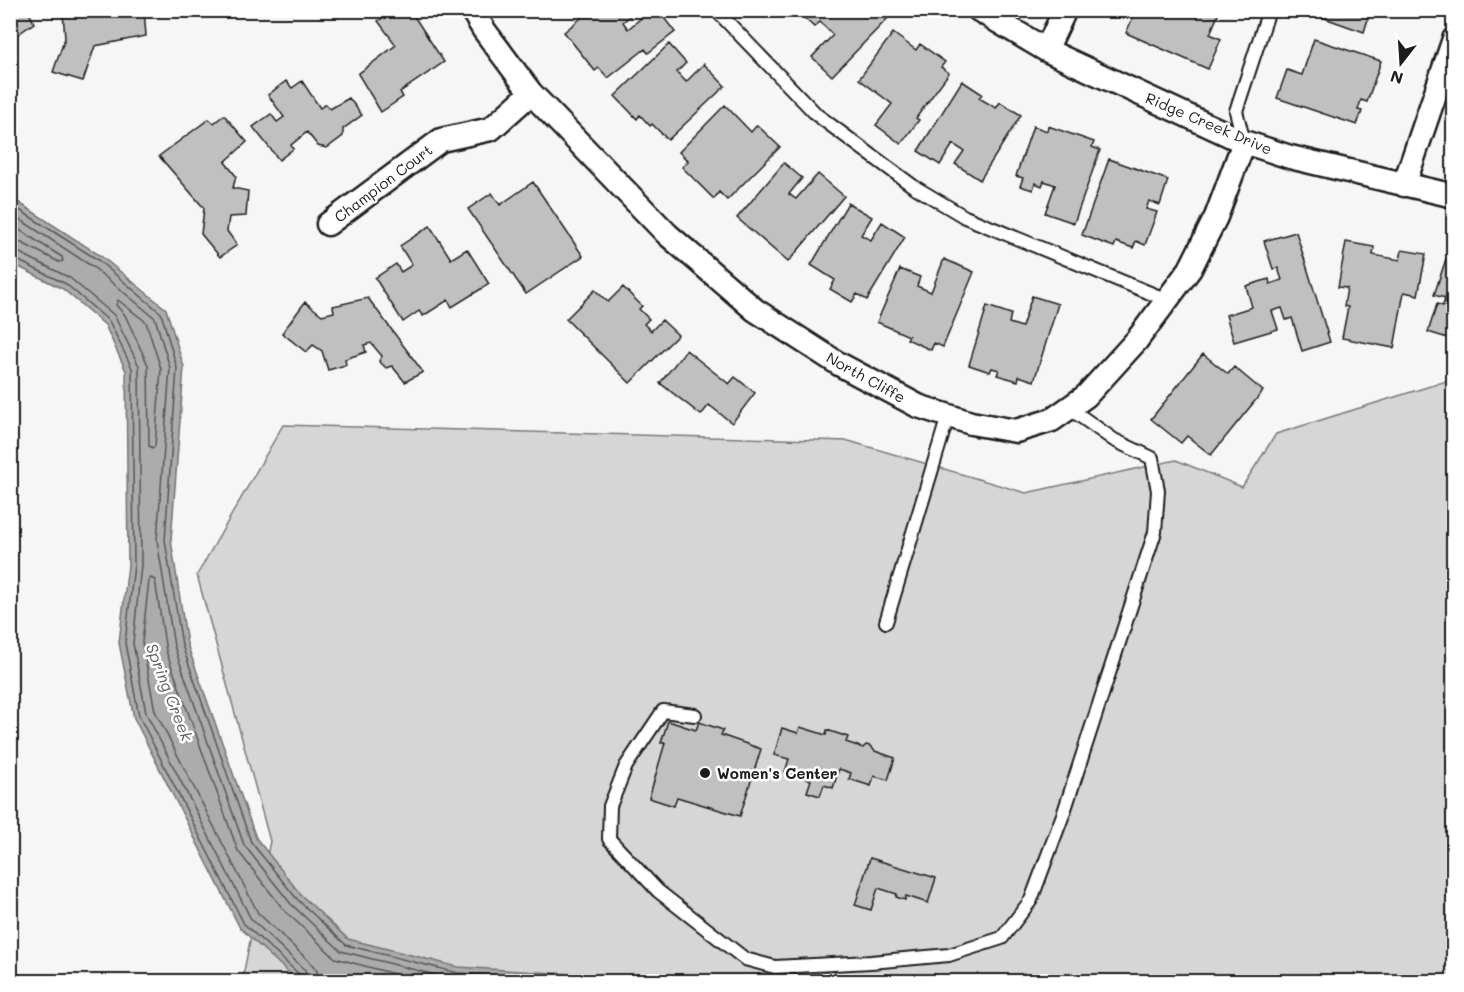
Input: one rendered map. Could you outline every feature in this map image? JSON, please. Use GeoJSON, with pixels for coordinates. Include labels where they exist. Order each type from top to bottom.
{"type":"FeatureCollection","features":[{"type":"Feature","properties":{"kind":"street","name":"North Cliffe"},"geometry":{"type":"LineString","coordinates":[[472,10],[484,30],[531,93],[667,234],[754,310],[839,364],[918,406],[971,423],[1016,431],[1052,420],[1086,396],[1137,340],[1190,269],[1216,217],[1244,142]]}},
{"type":"Feature","properties":{"kind":"street","name":"Ridge Creek Drive"},"geometry":{"type":"LineString","coordinates":[[979,10],[1046,50],[1244,142],[1290,157],[1454,196]]}},
{"type":"Feature","properties":{"kind":"street"},"geometry":{"type":"LineString","coordinates":[[1046,50],[1065,10]]}},
{"type":"Feature","properties":{"kind":"street"},"geometry":{"type":"LineString","coordinates":[[1404,184],[1454,39]]}},
{"type":"Feature","properties":{"kind":"street","name":"Champion Court"},"geometry":{"type":"LineString","coordinates":[[328,224],[441,140],[491,129],[531,93]]}},
{"type":"Feature","properties":{"kind":"lane"},"geometry":{"type":"LineString","coordinates":[[716,10],[817,115],[913,186],[965,217],[1167,300]]}},
{"type":"Feature","properties":{"kind":"lane"},"geometry":{"type":"LineString","coordinates":[[1244,142],[1236,111],[1269,10]]}},
{"type":"Feature","properties":{"kind":"lane"},"geometry":{"type":"LineString","coordinates":[[694,715],[663,711],[626,766],[610,807],[609,839],[658,891],[745,959],[775,967],[871,962],[948,954],[1002,938],[1031,900],[1060,823],[1155,532],[1158,491],[1152,458],[1114,440],[1069,408]]}},
{"type":"Feature","properties":{"kind":"lane"},"geometry":{"type":"LineString","coordinates":[[886,622],[948,416]]}},
{"type":"Feature","properties":{"kind":"shaded area"},"geometry":{"type":"Polygon","coordinates":[[[1453,379],[1453,981],[242,981],[270,841],[197,575],[283,425],[849,441],[1026,493],[1176,460],[1242,487],[1276,434],[1453,379]]]}},
{"type":"Feature","properties":{"kind":"water","name":"Spring Creek"},"geometry":{"type":"Polygon","coordinates":[[[10,197],[101,256],[166,309],[184,367],[171,540],[187,644],[256,838],[301,895],[348,939],[458,967],[602,976],[611,981],[298,981],[240,928],[134,718],[119,643],[128,565],[126,371],[105,325],[63,289],[11,263],[10,197]]]}},
{"type":"Feature","properties":{"kind":"building"},"geometry":{"type":"Polygon","coordinates":[[[10,10],[28,10],[34,23],[14,37],[10,32],[10,10]]]}},
{"type":"Feature","properties":{"kind":"building"},"geometry":{"type":"Polygon","coordinates":[[[66,10],[144,10],[146,36],[95,46],[83,81],[53,72],[65,38],[63,13],[66,10]]]}},
{"type":"Feature","properties":{"kind":"building"},"geometry":{"type":"Polygon","coordinates":[[[394,10],[410,10],[444,62],[400,92],[403,97],[381,112],[358,74],[396,45],[378,21],[394,10]]]}},
{"type":"Feature","properties":{"kind":"building"},"geometry":{"type":"Polygon","coordinates":[[[591,10],[637,10],[623,22],[628,29],[651,10],[658,10],[675,32],[648,53],[645,49],[608,78],[599,68],[595,71],[564,32],[591,10]]]}},
{"type":"Feature","properties":{"kind":"building"},"geometry":{"type":"Polygon","coordinates":[[[800,10],[885,10],[890,16],[832,76],[812,57],[833,35],[820,22],[814,27],[798,12],[800,10]]]}},
{"type":"Feature","properties":{"kind":"building"},"geometry":{"type":"Polygon","coordinates":[[[1136,10],[1141,12],[1142,10],[1220,10],[1210,34],[1221,39],[1208,69],[1126,33],[1136,10]]]}},
{"type":"Feature","properties":{"kind":"building"},"geometry":{"type":"Polygon","coordinates":[[[1310,10],[1368,10],[1366,15],[1369,16],[1364,32],[1310,13],[1310,10]]]}},
{"type":"Feature","properties":{"kind":"building"},"geometry":{"type":"Polygon","coordinates":[[[893,33],[916,50],[920,44],[945,62],[941,67],[949,73],[916,118],[919,120],[901,144],[876,125],[892,104],[859,79],[893,33]]]}},
{"type":"Feature","properties":{"kind":"building"},"geometry":{"type":"Polygon","coordinates":[[[1314,39],[1381,61],[1367,102],[1361,100],[1358,110],[1362,111],[1357,125],[1277,98],[1287,70],[1302,75],[1314,39]]]}},
{"type":"Feature","properties":{"kind":"building"},"geometry":{"type":"Polygon","coordinates":[[[669,44],[686,63],[677,72],[686,82],[704,64],[725,86],[668,140],[640,115],[637,119],[615,96],[669,44]]]}},
{"type":"Feature","properties":{"kind":"building"},"geometry":{"type":"Polygon","coordinates":[[[286,81],[292,88],[302,81],[320,108],[326,104],[330,109],[349,98],[362,115],[343,129],[343,136],[327,148],[318,146],[307,132],[291,145],[293,149],[279,160],[253,127],[271,114],[277,122],[284,117],[268,95],[286,81]]]}},
{"type":"Feature","properties":{"kind":"building"},"geometry":{"type":"Polygon","coordinates":[[[962,81],[982,94],[979,98],[996,108],[1000,102],[1021,115],[980,180],[955,164],[964,151],[953,144],[940,165],[918,151],[962,81]]]}},
{"type":"Feature","properties":{"kind":"building"},"geometry":{"type":"Polygon","coordinates":[[[725,105],[751,132],[757,125],[780,147],[727,200],[719,192],[714,199],[682,167],[688,161],[679,152],[725,105]]]}},
{"type":"Feature","properties":{"kind":"building"},"geometry":{"type":"Polygon","coordinates":[[[224,115],[247,142],[225,162],[236,176],[233,188],[248,191],[246,216],[229,217],[227,231],[237,245],[220,257],[201,234],[204,208],[159,156],[209,119],[214,123],[224,115]]]}},
{"type":"Feature","properties":{"kind":"building"},"geometry":{"type":"Polygon","coordinates":[[[1033,126],[1047,131],[1048,126],[1094,142],[1092,147],[1100,150],[1074,223],[1045,213],[1055,185],[1044,181],[1042,186],[1035,183],[1033,190],[1020,186],[1023,178],[1016,176],[1033,126]]]}},
{"type":"Feature","properties":{"kind":"building"},"geometry":{"type":"Polygon","coordinates":[[[1109,159],[1168,180],[1160,205],[1149,201],[1146,209],[1157,212],[1145,245],[1136,241],[1133,248],[1116,242],[1114,247],[1082,235],[1109,159]]]}},
{"type":"Feature","properties":{"kind":"building"},"geometry":{"type":"Polygon","coordinates":[[[784,163],[802,178],[789,194],[796,199],[818,174],[844,196],[788,262],[737,218],[784,163]]]}},
{"type":"Feature","properties":{"kind":"building"},"geometry":{"type":"Polygon","coordinates":[[[533,182],[583,256],[526,294],[468,209],[492,193],[500,205],[533,182]]]}},
{"type":"Feature","properties":{"kind":"building"},"geometry":{"type":"Polygon","coordinates":[[[848,203],[872,217],[861,235],[871,240],[882,222],[905,237],[867,300],[857,294],[852,302],[830,289],[835,280],[811,265],[848,203]]]}},
{"type":"Feature","properties":{"kind":"building"},"geometry":{"type":"Polygon","coordinates":[[[430,226],[451,259],[467,249],[489,284],[452,307],[448,300],[423,316],[419,311],[403,322],[375,278],[396,264],[401,272],[412,265],[400,246],[430,226]]]}},
{"type":"Feature","properties":{"kind":"building"},"geometry":{"type":"Polygon","coordinates":[[[1296,232],[1330,342],[1302,351],[1292,318],[1286,320],[1282,308],[1272,311],[1278,329],[1234,342],[1226,315],[1252,307],[1246,286],[1269,279],[1270,284],[1282,280],[1278,268],[1273,269],[1264,241],[1296,232]]]}},
{"type":"Feature","properties":{"kind":"building"},"geometry":{"type":"Polygon","coordinates":[[[1346,242],[1374,247],[1373,255],[1400,260],[1402,250],[1426,254],[1418,295],[1404,292],[1394,348],[1342,338],[1348,307],[1344,306],[1347,288],[1338,287],[1346,242]]]}},
{"type":"Feature","properties":{"kind":"building"},"geometry":{"type":"Polygon","coordinates":[[[944,259],[974,272],[943,347],[934,343],[931,350],[907,339],[909,336],[877,322],[900,269],[920,277],[917,286],[931,292],[944,259]]]}},
{"type":"Feature","properties":{"kind":"building"},"geometry":{"type":"Polygon","coordinates":[[[1446,259],[1454,261],[1454,340],[1428,332],[1437,304],[1443,306],[1445,298],[1434,295],[1446,259]]]}},
{"type":"Feature","properties":{"kind":"building"},"geometry":{"type":"Polygon","coordinates":[[[623,287],[642,306],[639,309],[649,319],[644,324],[651,331],[662,320],[678,335],[630,383],[566,319],[595,290],[608,302],[623,287]]]}},
{"type":"Feature","properties":{"kind":"building"},"geometry":{"type":"Polygon","coordinates":[[[1032,296],[1058,304],[1034,381],[1019,376],[1018,381],[997,375],[999,370],[992,368],[990,372],[969,365],[987,306],[1011,314],[1009,323],[1022,327],[1032,296]]]}},
{"type":"Feature","properties":{"kind":"building"},"geometry":{"type":"Polygon","coordinates":[[[368,298],[423,372],[405,382],[392,366],[386,368],[379,361],[382,356],[371,343],[364,345],[366,352],[345,359],[346,365],[328,370],[322,351],[313,345],[306,352],[282,333],[305,302],[322,315],[334,312],[333,306],[368,298]]]}},
{"type":"Feature","properties":{"kind":"building"},"geometry":{"type":"Polygon","coordinates":[[[686,350],[729,384],[735,377],[755,393],[732,423],[709,405],[701,415],[660,383],[686,350]]]}},
{"type":"Feature","properties":{"kind":"building"},"geometry":{"type":"Polygon","coordinates":[[[1203,354],[1228,374],[1234,367],[1263,391],[1211,455],[1187,436],[1181,443],[1151,419],[1203,354]]]}},
{"type":"Feature","properties":{"kind":"building","name":"Women's Center"},"geometry":{"type":"Polygon","coordinates":[[[668,721],[696,730],[699,722],[723,730],[721,735],[761,749],[740,816],[677,797],[674,806],[649,798],[665,743],[661,743],[668,721]]]}},
{"type":"Feature","properties":{"kind":"building","name":"Women's Center"},"geometry":{"type":"Polygon","coordinates":[[[800,727],[826,735],[827,730],[848,737],[846,742],[863,748],[866,745],[870,746],[875,751],[895,758],[888,780],[874,776],[871,786],[849,779],[851,773],[839,769],[833,788],[824,785],[820,796],[807,792],[811,780],[785,772],[789,759],[774,755],[782,728],[798,733],[800,727]]]}},
{"type":"Feature","properties":{"kind":"building"},"geometry":{"type":"Polygon","coordinates":[[[870,858],[936,878],[928,903],[906,896],[905,900],[896,897],[897,894],[878,888],[871,910],[855,905],[870,858]]]}},
{"type":"Feature","properties":{"kind":"place","name":"Women's Center"},"geometry":{"type":"Point","coordinates":[705,773]}}]}
